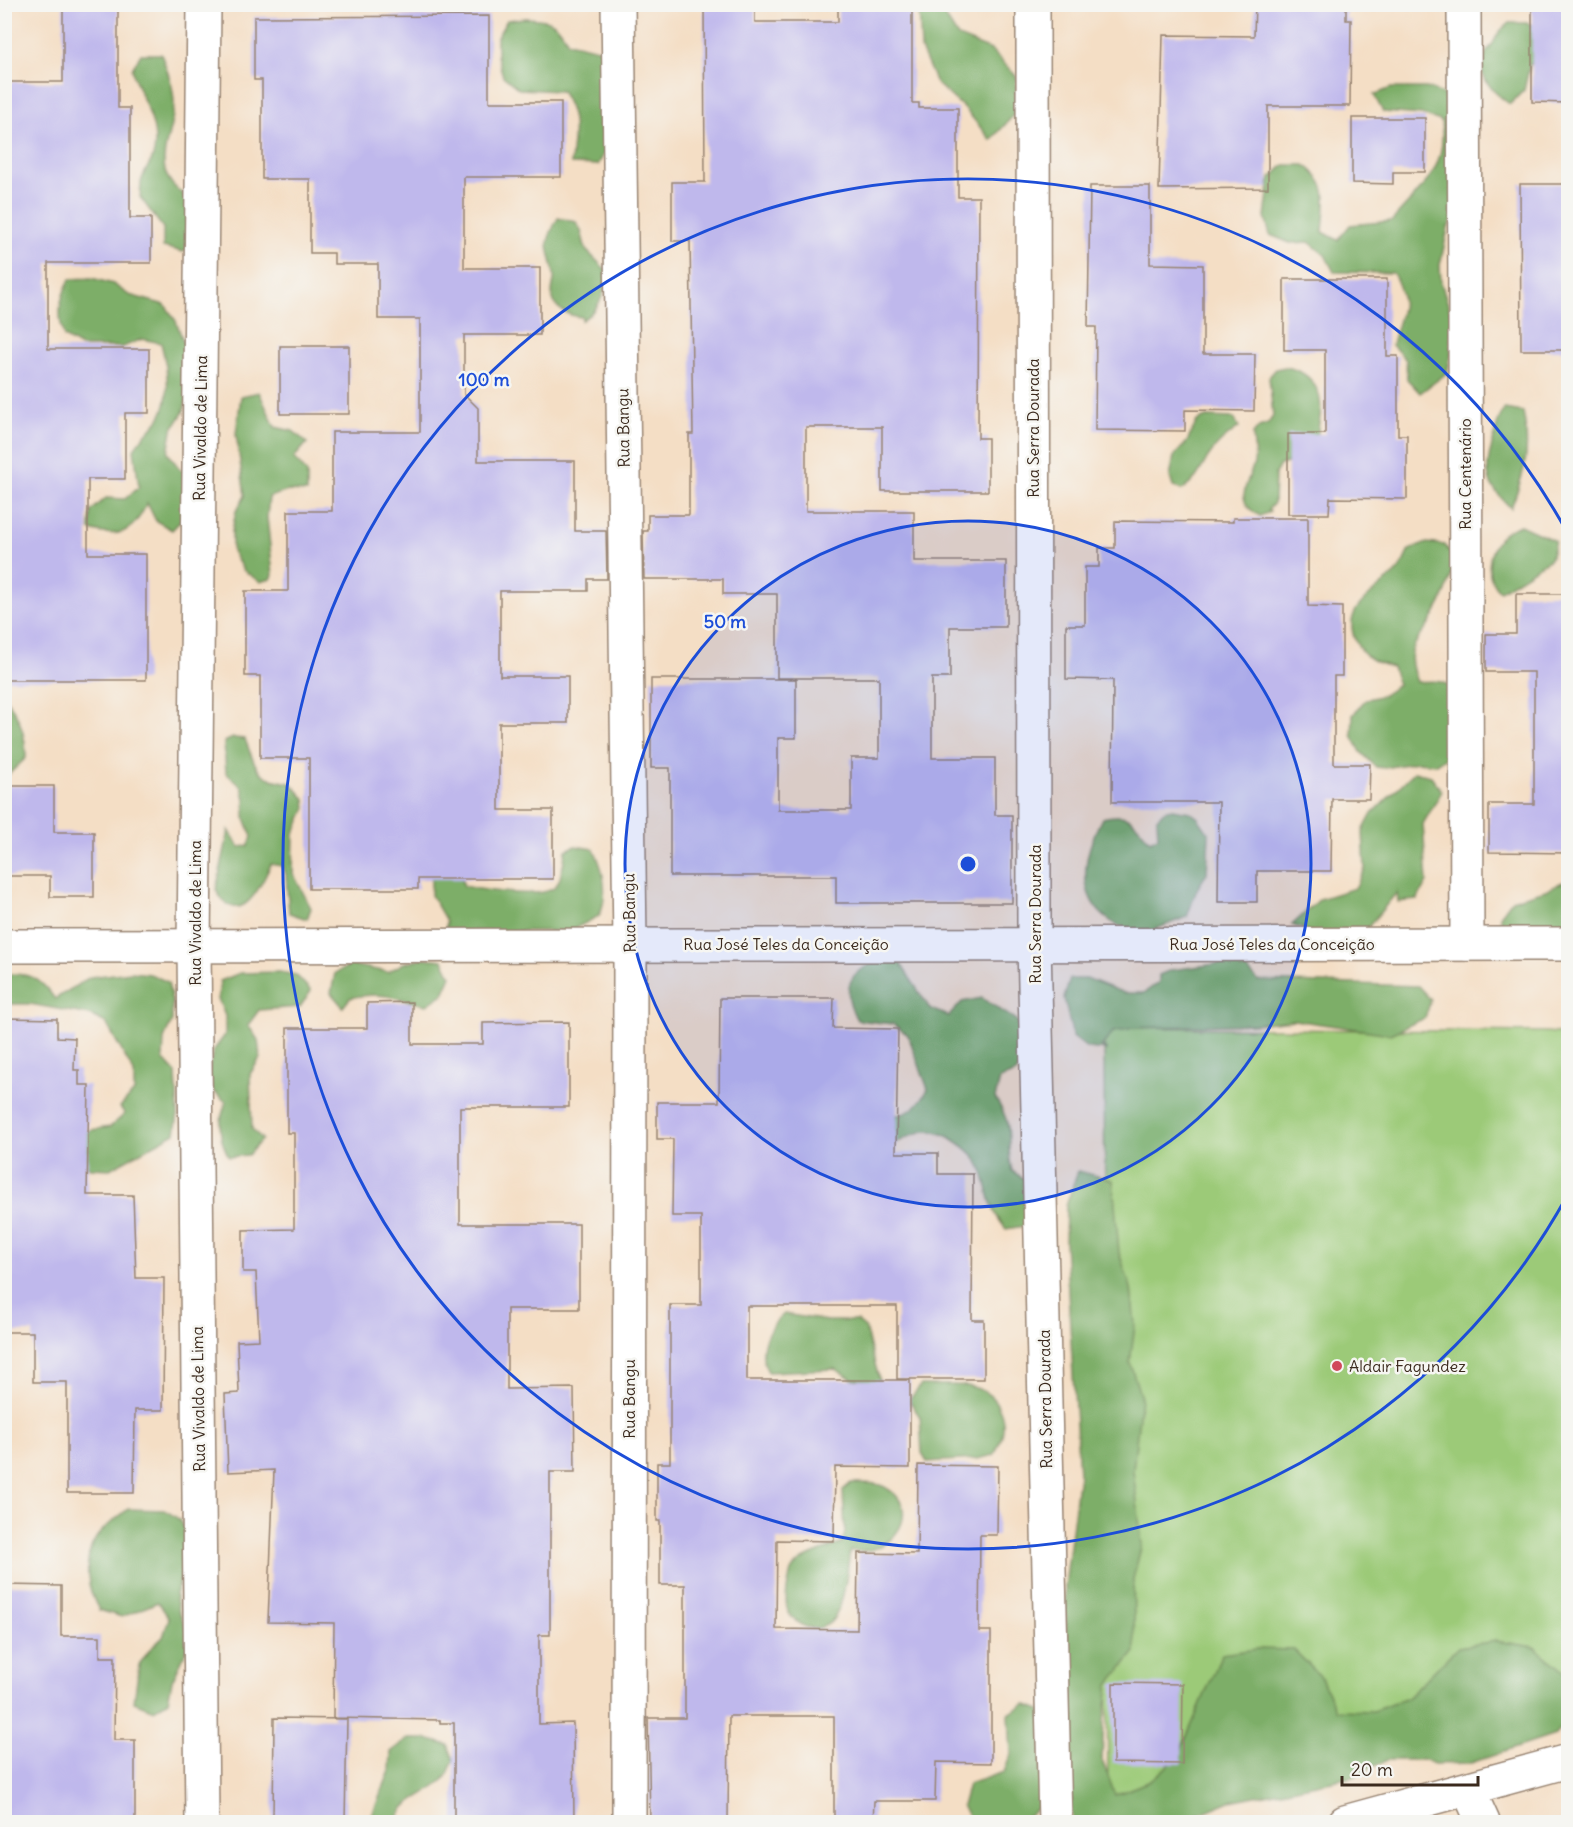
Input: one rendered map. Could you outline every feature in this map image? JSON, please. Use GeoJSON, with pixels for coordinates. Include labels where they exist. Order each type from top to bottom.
{"type":"FeatureCollection","features":[{"type":"Feature","properties":{"kind":"street","name":"Rua Vivaldo de Lima"},"geometry":{"type":"LineString","coordinates":[[202,1822],[194,946],[204,4]]}},
{"type":"Feature","properties":{"kind":"street","name":"Rua Bangu"},"geometry":{"type":"LineString","coordinates":[[618,4],[630,944],[628,1822]]}},
{"type":"Feature","properties":{"kind":"street","name":"Rua Serra Dourada"},"geometry":{"type":"LineString","coordinates":[[1033,4],[1034,944],[1055,1822]]}},
{"type":"Feature","properties":{"kind":"street","name":"Rua Centenário"},"geometry":{"type":"LineString","coordinates":[[1464,4],[1467,944]]}},
{"type":"Feature","properties":{"kind":"street","name":"Rua José Teles da Conceição"},"geometry":{"type":"LineString","coordinates":[[4,946],[1569,944]]}},
{"type":"Feature","properties":{"kind":"street"},"geometry":{"type":"LineString","coordinates":[[1346,1822],[1569,1761]]}},
{"type":"Feature","properties":{"kind":"street"},"geometry":{"type":"LineString","coordinates":[[1468,1789],[1482,1822]]}},
{"type":"Feature","properties":{"kind":"green space"},"geometry":{"type":"Polygon","coordinates":[[[919,5],[938,5],[958,37],[991,50],[1017,77],[1013,116],[991,140],[965,109],[936,83],[921,49],[919,5]]]}},
{"type":"Feature","properties":{"kind":"green space"},"geometry":{"type":"Polygon","coordinates":[[[525,18],[551,22],[560,29],[568,42],[603,50],[615,133],[598,165],[571,164],[573,118],[561,91],[519,89],[503,76],[497,56],[497,37],[507,20],[525,18]]]}},
{"type":"Feature","properties":{"kind":"green space"},"geometry":{"type":"Polygon","coordinates":[[[1509,23],[1527,23],[1545,31],[1549,62],[1530,64],[1524,90],[1510,104],[1486,81],[1482,68],[1485,55],[1501,30],[1509,23]]]}},
{"type":"Feature","properties":{"kind":"green space"},"geometry":{"type":"Polygon","coordinates":[[[141,54],[161,54],[174,97],[173,118],[164,154],[164,165],[167,176],[174,187],[187,197],[189,248],[183,252],[163,247],[163,228],[140,197],[141,181],[152,159],[155,144],[153,124],[132,69],[141,54]]]}},
{"type":"Feature","properties":{"kind":"green space"},"geometry":{"type":"Polygon","coordinates":[[[1391,88],[1427,88],[1445,95],[1453,112],[1456,211],[1448,228],[1440,265],[1441,282],[1452,317],[1451,355],[1447,373],[1420,393],[1407,379],[1406,360],[1392,345],[1402,309],[1401,294],[1393,273],[1334,272],[1325,255],[1309,242],[1290,243],[1270,235],[1265,217],[1270,179],[1284,165],[1305,165],[1314,173],[1323,187],[1325,203],[1323,232],[1338,240],[1350,225],[1392,221],[1430,177],[1441,152],[1442,138],[1441,121],[1422,115],[1383,112],[1374,95],[1391,88]]]}},
{"type":"Feature","properties":{"kind":"green space"},"geometry":{"type":"Polygon","coordinates":[[[558,218],[576,222],[586,250],[606,270],[602,298],[594,310],[582,320],[582,317],[562,311],[553,299],[554,277],[548,242],[558,218]]]}},
{"type":"Feature","properties":{"kind":"green space"},"geometry":{"type":"Polygon","coordinates":[[[92,278],[113,284],[129,295],[165,305],[176,321],[188,355],[188,395],[183,413],[172,430],[168,453],[179,468],[194,479],[187,514],[172,530],[156,521],[147,503],[137,521],[125,531],[110,534],[90,530],[91,511],[106,498],[125,499],[139,487],[134,449],[159,419],[166,402],[168,382],[161,343],[142,339],[123,347],[81,347],[64,337],[60,314],[61,300],[66,287],[70,279],[92,278]]]}},
{"type":"Feature","properties":{"kind":"green space"},"geometry":{"type":"Polygon","coordinates":[[[1285,367],[1304,374],[1311,380],[1319,395],[1318,433],[1315,442],[1308,450],[1280,465],[1275,474],[1274,503],[1268,510],[1270,512],[1260,516],[1251,510],[1244,498],[1255,460],[1253,434],[1259,427],[1268,424],[1273,416],[1269,377],[1276,369],[1285,367]]]}},
{"type":"Feature","properties":{"kind":"green space"},"geometry":{"type":"Polygon","coordinates":[[[259,392],[275,427],[293,431],[307,443],[294,458],[307,473],[307,492],[288,491],[269,497],[267,517],[273,575],[271,579],[260,582],[243,570],[232,551],[232,531],[236,511],[245,496],[236,434],[241,396],[259,392]]]}},
{"type":"Feature","properties":{"kind":"green space"},"geometry":{"type":"Polygon","coordinates":[[[1504,409],[1523,412],[1526,439],[1523,472],[1511,508],[1497,493],[1488,472],[1489,455],[1504,409]]]}},
{"type":"Feature","properties":{"kind":"green space"},"geometry":{"type":"Polygon","coordinates":[[[1206,417],[1234,418],[1239,427],[1215,448],[1191,483],[1182,490],[1173,487],[1170,477],[1174,456],[1187,442],[1197,421],[1206,417]]]}},
{"type":"Feature","properties":{"kind":"green space"},"geometry":{"type":"Polygon","coordinates":[[[1520,525],[1555,541],[1550,559],[1500,591],[1491,578],[1491,555],[1503,534],[1520,525]]]}},
{"type":"Feature","properties":{"kind":"green space"},"geometry":{"type":"Polygon","coordinates":[[[1427,543],[1445,545],[1455,560],[1442,601],[1414,645],[1411,660],[1417,682],[1441,682],[1449,686],[1454,694],[1458,713],[1453,752],[1436,764],[1417,762],[1385,768],[1376,767],[1361,752],[1352,735],[1353,715],[1365,700],[1383,695],[1398,685],[1392,667],[1371,659],[1359,648],[1352,629],[1353,619],[1363,601],[1400,568],[1409,550],[1427,543]]]}},
{"type":"Feature","properties":{"kind":"green space"},"geometry":{"type":"Polygon","coordinates":[[[5,698],[21,726],[26,758],[5,778],[5,698]]]}},
{"type":"Feature","properties":{"kind":"green space"},"geometry":{"type":"Polygon","coordinates":[[[233,738],[245,739],[260,771],[271,779],[291,783],[305,799],[306,808],[294,834],[293,873],[311,908],[307,919],[289,913],[286,874],[282,866],[271,864],[255,893],[241,906],[233,907],[225,902],[216,890],[229,830],[239,847],[248,846],[252,837],[245,818],[245,799],[242,787],[226,773],[224,742],[233,738]]]}},
{"type":"Feature","properties":{"kind":"green space"},"geometry":{"type":"Polygon","coordinates":[[[1414,772],[1431,776],[1442,791],[1423,824],[1427,882],[1417,900],[1398,902],[1397,892],[1364,932],[1327,938],[1292,925],[1320,899],[1355,888],[1365,869],[1363,831],[1372,814],[1414,772]]]}},
{"type":"Feature","properties":{"kind":"green space"},"geometry":{"type":"Polygon","coordinates":[[[1172,809],[1190,812],[1198,818],[1209,834],[1207,873],[1197,889],[1187,917],[1147,931],[1120,926],[1100,912],[1091,900],[1087,887],[1087,860],[1096,831],[1102,818],[1125,817],[1135,823],[1150,841],[1158,837],[1157,818],[1164,811],[1172,809]]]}},
{"type":"Feature","properties":{"kind":"green space"},"geometry":{"type":"Polygon","coordinates":[[[575,846],[594,849],[600,865],[604,882],[604,900],[599,916],[570,931],[446,931],[446,921],[431,895],[431,862],[456,858],[464,886],[512,893],[539,892],[556,886],[566,850],[575,846]]]}},
{"type":"Feature","properties":{"kind":"green space"},"geometry":{"type":"Polygon","coordinates":[[[1568,879],[1568,940],[1504,936],[1500,916],[1512,900],[1549,889],[1568,879]]]}},
{"type":"Feature","properties":{"kind":"green space"},"geometry":{"type":"Polygon","coordinates":[[[424,958],[443,960],[451,976],[443,994],[427,1005],[389,996],[372,995],[350,998],[343,1007],[331,993],[335,973],[351,965],[388,972],[404,963],[424,958]]]}},
{"type":"Feature","properties":{"kind":"green space"},"geometry":{"type":"Polygon","coordinates":[[[897,958],[930,1009],[949,1016],[962,1002],[982,998],[1016,1020],[1027,1035],[1026,1055],[1016,1073],[1000,1079],[995,1098],[1002,1109],[1008,1127],[1012,1171],[1029,1182],[1033,1216],[1024,1226],[1006,1229],[991,1204],[980,1165],[971,1153],[957,1142],[941,1134],[923,1131],[892,1145],[861,1114],[900,1115],[915,1107],[928,1089],[908,1035],[893,1024],[857,1020],[848,994],[854,976],[861,969],[883,960],[897,958]]]}},
{"type":"Feature","properties":{"kind":"green space"},"geometry":{"type":"Polygon","coordinates":[[[1223,963],[1245,967],[1258,981],[1418,986],[1431,1000],[1425,1018],[1390,1034],[1294,1020],[1254,1024],[1133,1028],[1113,1032],[1101,1047],[1108,1050],[1087,1048],[1073,1037],[1064,998],[1070,979],[1089,979],[1124,993],[1144,993],[1159,982],[1159,975],[1171,970],[1223,963]]]}},
{"type":"Feature","properties":{"kind":"green space"},"geometry":{"type":"Polygon","coordinates":[[[131,972],[150,974],[168,982],[172,1001],[172,1021],[164,1039],[163,1059],[176,1073],[178,1114],[175,1133],[110,1169],[90,1168],[76,1158],[74,1140],[91,1130],[110,1127],[125,1114],[120,1107],[134,1092],[134,1073],[106,1023],[90,1015],[30,1004],[5,1004],[4,974],[22,974],[34,978],[55,999],[90,977],[131,972]]]}},
{"type":"Feature","properties":{"kind":"green space"},"geometry":{"type":"Polygon","coordinates":[[[279,972],[296,975],[311,991],[300,1007],[259,1010],[248,1025],[258,1040],[260,1058],[250,1074],[252,1129],[262,1139],[248,1155],[229,1157],[220,1130],[226,1102],[212,1090],[209,1070],[213,1051],[225,1035],[225,1016],[218,999],[220,981],[240,973],[279,972]]]}},
{"type":"Feature","properties":{"kind":"green space","name":"Aldair Fagundez"},"geometry":{"type":"Polygon","coordinates":[[[1104,1027],[1568,1034],[1568,1699],[1108,1822],[1104,1027]]]}},
{"type":"Feature","properties":{"kind":"green space"},"geometry":{"type":"Polygon","coordinates":[[[1078,1171],[1113,1180],[1119,1253],[1131,1288],[1135,1325],[1130,1363],[1141,1398],[1133,1470],[1142,1544],[1133,1579],[1135,1652],[1109,1684],[1104,1720],[1102,1760],[1115,1795],[1150,1781],[1178,1757],[1222,1654],[1257,1649],[1294,1650],[1320,1676],[1336,1710],[1374,1711],[1407,1698],[1458,1647],[1496,1641],[1534,1647],[1564,1671],[1568,1684],[1568,1717],[1555,1735],[1471,1763],[1434,1764],[1425,1760],[1387,1760],[1352,1777],[1230,1801],[1180,1822],[1072,1822],[1065,1586],[1079,1474],[1065,1243],[1066,1206],[1078,1171]]]}},
{"type":"Feature","properties":{"kind":"green space"},"geometry":{"type":"Polygon","coordinates":[[[784,1314],[827,1321],[857,1321],[865,1328],[880,1382],[853,1379],[835,1369],[768,1372],[763,1348],[772,1326],[784,1314]]]}},
{"type":"Feature","properties":{"kind":"green space"},"geometry":{"type":"Polygon","coordinates":[[[921,1385],[955,1385],[977,1388],[994,1400],[1002,1416],[1003,1427],[994,1455],[977,1459],[927,1462],[922,1454],[920,1417],[909,1400],[921,1385]]]}},
{"type":"Feature","properties":{"kind":"green space"},"geometry":{"type":"Polygon","coordinates":[[[851,1483],[875,1484],[888,1489],[897,1496],[902,1505],[902,1522],[898,1531],[884,1545],[871,1550],[850,1551],[843,1594],[838,1611],[829,1624],[815,1628],[801,1625],[790,1615],[787,1608],[786,1594],[791,1572],[804,1559],[842,1543],[845,1533],[843,1490],[851,1483]]]}},
{"type":"Feature","properties":{"kind":"green space"},"geometry":{"type":"Polygon","coordinates":[[[128,1509],[165,1510],[180,1520],[189,1537],[189,1557],[175,1594],[179,1612],[187,1629],[188,1647],[172,1681],[168,1701],[154,1710],[134,1702],[139,1665],[150,1649],[163,1637],[169,1618],[158,1602],[122,1617],[99,1610],[89,1584],[89,1556],[96,1538],[128,1509]]]}},
{"type":"Feature","properties":{"kind":"green space"},"geometry":{"type":"Polygon","coordinates":[[[1025,1704],[1042,1711],[1041,1805],[1020,1822],[972,1822],[962,1806],[968,1784],[1004,1772],[1011,1754],[1009,1714],[1025,1704]]]}},
{"type":"Feature","properties":{"kind":"green space"},"geometry":{"type":"Polygon","coordinates":[[[408,1739],[426,1739],[448,1745],[454,1760],[449,1772],[439,1784],[410,1802],[400,1814],[398,1822],[369,1822],[390,1771],[391,1752],[408,1739]]]}},
{"type":"Feature","properties":{"kind":"building"},"geometry":{"type":"Polygon","coordinates":[[[63,4],[118,4],[118,108],[130,108],[130,218],[151,218],[151,263],[48,263],[48,349],[149,349],[149,413],[125,413],[125,479],[88,479],[88,554],[146,554],[146,680],[4,680],[4,82],[63,82],[63,4]]]}},
{"type":"Feature","properties":{"kind":"building"},"geometry":{"type":"Polygon","coordinates":[[[704,4],[755,4],[755,22],[838,22],[838,4],[912,4],[912,103],[919,103],[919,108],[958,108],[958,197],[979,197],[978,438],[988,438],[988,491],[882,491],[882,427],[806,427],[806,511],[914,511],[914,561],[1006,561],[1006,627],[950,627],[950,678],[932,678],[932,758],[995,758],[995,815],[1012,815],[1012,903],[836,903],[836,876],[670,876],[670,768],[651,768],[651,679],[796,679],[796,738],[778,738],[778,810],[851,810],[851,758],[879,758],[879,678],[777,678],[777,594],[723,594],[723,579],[644,579],[643,531],[648,531],[648,515],[689,515],[689,434],[693,434],[690,241],[672,241],[672,182],[705,182],[704,4]]]}},
{"type":"Feature","properties":{"kind":"building"},"geometry":{"type":"Polygon","coordinates":[[[1255,4],[1346,4],[1346,20],[1351,20],[1350,106],[1268,106],[1268,188],[1159,189],[1163,35],[1254,36],[1255,4]]]}},
{"type":"Feature","properties":{"kind":"building"},"geometry":{"type":"Polygon","coordinates":[[[1532,4],[1569,4],[1569,103],[1532,102],[1532,4]]]}},
{"type":"Feature","properties":{"kind":"building"},"geometry":{"type":"Polygon","coordinates":[[[489,16],[489,102],[561,102],[561,177],[464,177],[464,268],[540,268],[540,335],[464,335],[464,394],[478,408],[478,461],[575,461],[575,531],[606,531],[607,579],[588,579],[588,591],[500,591],[500,676],[568,676],[568,723],[499,723],[499,810],[553,810],[553,879],[418,879],[418,889],[309,889],[309,758],[260,758],[260,676],[245,676],[245,591],[288,591],[288,511],[332,511],[332,432],[420,432],[420,319],[378,319],[378,264],[334,264],[334,253],[310,253],[310,179],[262,179],[262,80],[254,80],[254,17],[489,16]]]}},
{"type":"Feature","properties":{"kind":"building"},"geometry":{"type":"Polygon","coordinates":[[[1352,118],[1425,118],[1425,172],[1393,172],[1393,184],[1352,183],[1352,118]]]}},
{"type":"Feature","properties":{"kind":"building"},"geometry":{"type":"Polygon","coordinates":[[[1520,184],[1569,184],[1569,350],[1521,350],[1520,184]]]}},
{"type":"Feature","properties":{"kind":"building"},"geometry":{"type":"Polygon","coordinates":[[[1090,186],[1150,186],[1150,264],[1203,265],[1203,354],[1255,354],[1254,411],[1185,410],[1185,431],[1095,430],[1096,327],[1088,327],[1090,186]]]}},
{"type":"Feature","properties":{"kind":"building"},"geometry":{"type":"Polygon","coordinates":[[[1284,279],[1387,279],[1387,356],[1398,356],[1398,435],[1407,435],[1407,499],[1330,498],[1329,514],[1288,514],[1288,434],[1325,434],[1325,350],[1284,350],[1284,279]]]}},
{"type":"Feature","properties":{"kind":"building"},"geometry":{"type":"Polygon","coordinates":[[[280,346],[349,346],[349,414],[280,414],[280,346]]]}},
{"type":"Feature","properties":{"kind":"building"},"geometry":{"type":"Polygon","coordinates":[[[1233,518],[1308,518],[1308,606],[1342,607],[1342,676],[1334,676],[1334,764],[1370,764],[1369,799],[1332,799],[1331,871],[1257,871],[1257,902],[1218,902],[1219,802],[1112,802],[1113,680],[1066,679],[1066,625],[1085,625],[1085,567],[1099,567],[1099,548],[1115,548],[1115,521],[1233,522],[1233,518]]]}},
{"type":"Feature","properties":{"kind":"building"},"geometry":{"type":"Polygon","coordinates":[[[1516,594],[1569,594],[1569,853],[1489,852],[1489,804],[1534,804],[1534,672],[1486,672],[1486,634],[1516,634],[1516,594]]]}},
{"type":"Feature","properties":{"kind":"building"},"geometry":{"type":"Polygon","coordinates":[[[4,786],[54,786],[54,832],[94,832],[94,897],[50,897],[50,876],[4,876],[4,786]]]}},
{"type":"Feature","properties":{"kind":"building"},"geometry":{"type":"Polygon","coordinates":[[[720,998],[834,998],[833,1028],[898,1029],[896,1153],[938,1153],[938,1174],[973,1174],[972,1320],[984,1320],[984,1379],[897,1379],[897,1306],[747,1306],[747,1380],[910,1380],[910,1468],[835,1467],[834,1541],[777,1540],[776,1629],[857,1630],[858,1553],[917,1554],[918,1465],[998,1466],[997,1535],[980,1535],[979,1631],[991,1631],[991,1763],[936,1762],[935,1801],[874,1801],[873,1822],[834,1822],[834,1716],[729,1716],[728,1822],[650,1822],[648,1718],[685,1718],[685,1585],[660,1585],[660,1521],[657,1521],[657,1463],[670,1463],[670,1305],[701,1305],[701,1216],[672,1216],[673,1139],[657,1139],[657,1102],[719,1102],[720,998]]]}},
{"type":"Feature","properties":{"kind":"building"},"geometry":{"type":"Polygon","coordinates":[[[412,1002],[412,1044],[483,1044],[483,1023],[569,1022],[569,1107],[460,1107],[460,1224],[579,1224],[579,1309],[507,1309],[507,1389],[574,1388],[575,1472],[550,1472],[550,1635],[539,1635],[539,1724],[573,1723],[574,1822],[454,1822],[454,1723],[440,1723],[440,1720],[333,1718],[334,1623],[268,1622],[274,1470],[228,1472],[225,1394],[239,1393],[237,1341],[259,1340],[256,1272],[243,1272],[243,1230],[294,1229],[294,1133],[287,1133],[287,1028],[367,1028],[367,1003],[412,1002]]]}},
{"type":"Feature","properties":{"kind":"building"},"geometry":{"type":"Polygon","coordinates":[[[4,1018],[57,1019],[57,1037],[75,1038],[74,1070],[79,1070],[79,1085],[89,1085],[87,1195],[133,1195],[136,1278],[164,1278],[163,1410],[135,1410],[134,1493],[67,1493],[67,1382],[33,1382],[33,1332],[4,1332],[4,1018]]]}},
{"type":"Feature","properties":{"kind":"building"},"geometry":{"type":"Polygon","coordinates":[[[4,1585],[61,1586],[61,1636],[100,1636],[100,1657],[115,1657],[114,1740],[135,1740],[135,1822],[4,1822],[4,1585]]]}},
{"type":"Feature","properties":{"kind":"building"},"geometry":{"type":"Polygon","coordinates":[[[1113,1683],[1183,1684],[1182,1764],[1113,1763],[1113,1683]]]}},
{"type":"Feature","properties":{"kind":"building"},"geometry":{"type":"Polygon","coordinates":[[[274,1718],[347,1719],[345,1822],[273,1822],[274,1718]]]}},
{"type":"Feature","properties":{"kind":"place","name":"Aldair Fagundez"},"geometry":{"type":"Point","coordinates":[1337,1366]}}]}
